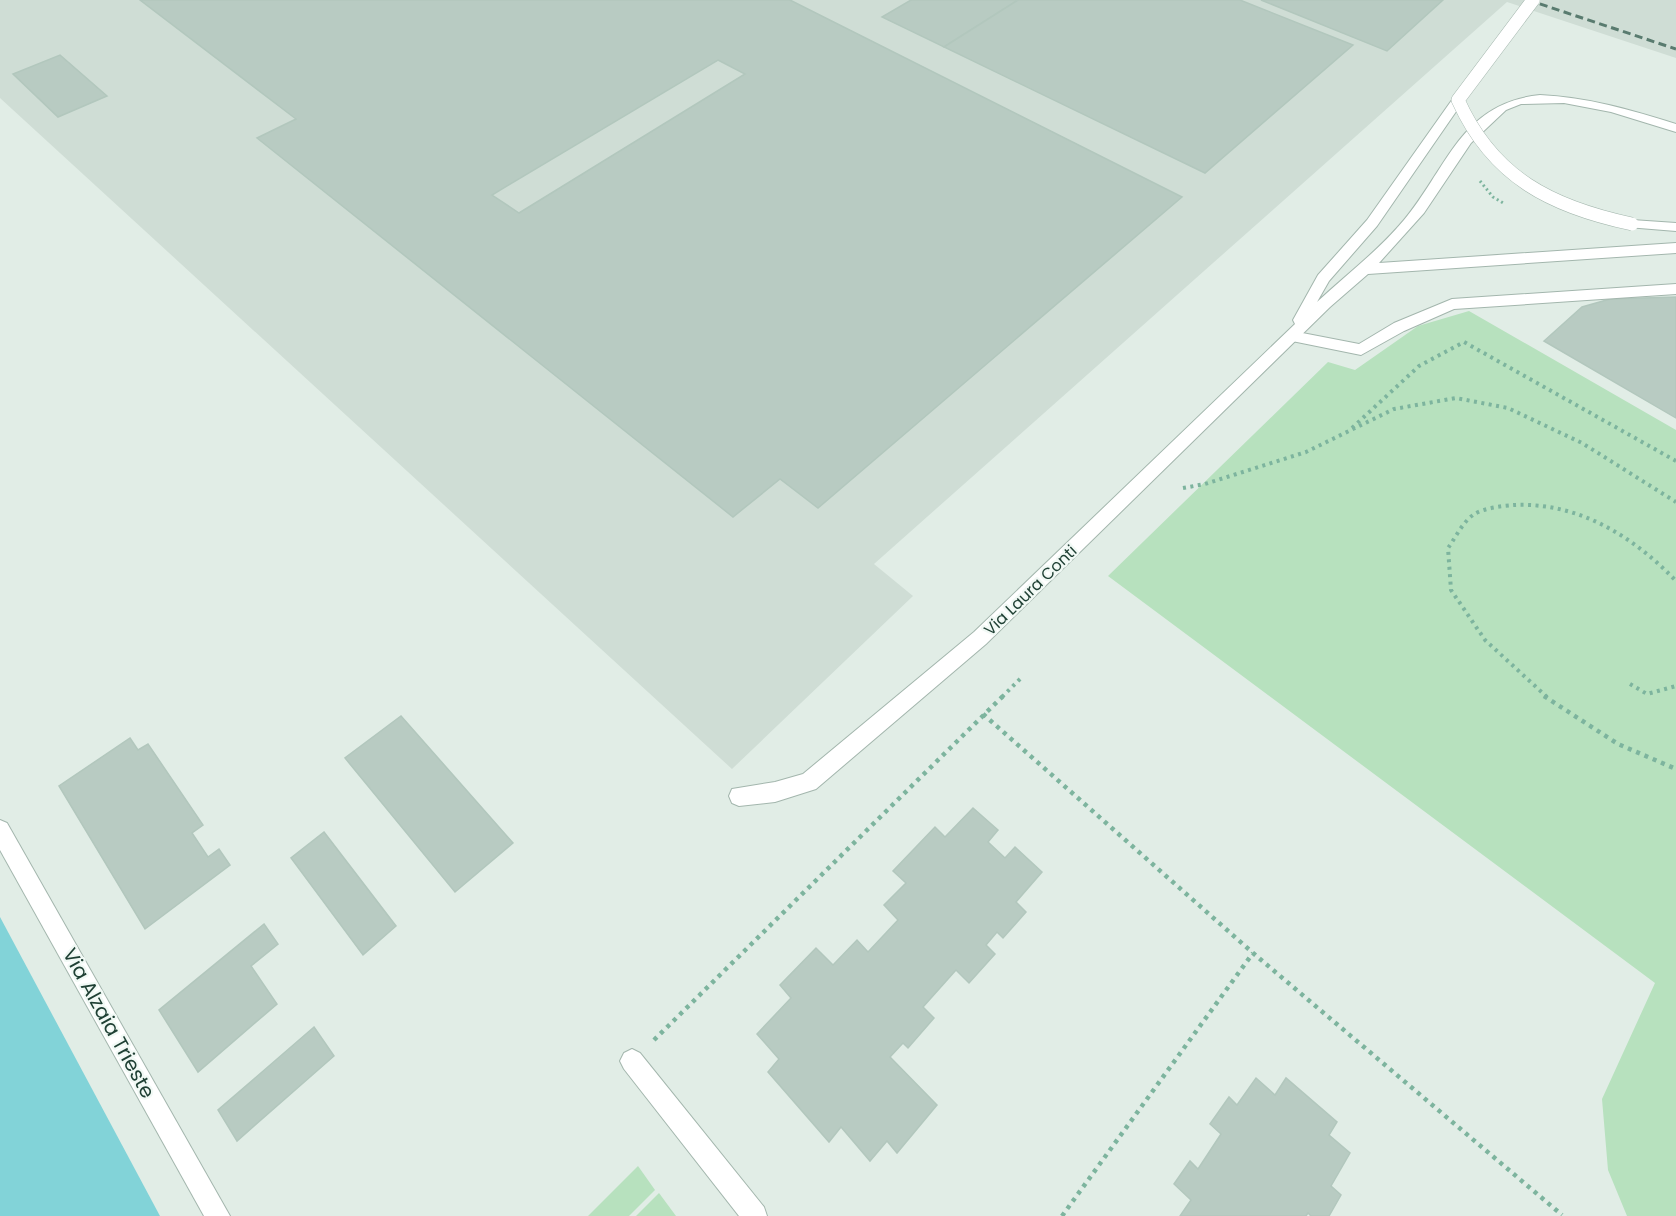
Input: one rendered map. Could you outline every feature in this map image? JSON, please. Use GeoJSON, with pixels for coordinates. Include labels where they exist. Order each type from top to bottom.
{"type":"FeatureCollection","features":[{"type":"Feature","properties":{"kind":"street"},"geometry":{"type":"LineString","coordinates":[[1533,0],[1458,100],[1372,223],[1323,278],[1292,336],[1361,350],[1399,327],[1452,304],[1676,289]]}},
{"type":"Feature","properties":{"kind":"street"},"geometry":{"type":"LineString","coordinates":[[1458,100],[1466,124],[1505,171],[1543,197],[1565,206],[1632,224],[1661,226],[1676,224]]}},
{"type":"Feature","properties":{"kind":"street","name":"Via Laura Conti"},"geometry":{"type":"LineString","coordinates":[[739,796],[775,792],[809,782],[980,638],[1292,336],[1366,269],[1418,211],[1476,131],[1502,107],[1534,100],[1580,101],[1636,114],[1675,128]]}},
{"type":"Feature","properties":{"kind":"street"},"geometry":{"type":"LineString","coordinates":[[1366,269],[1676,248]]}},
{"type":"Feature","properties":{"kind":"street","name":"Via Alzaia Trieste"},"geometry":{"type":"LineString","coordinates":[[0,830],[218,1216]]}},
{"type":"Feature","properties":{"kind":"street"},"geometry":{"type":"LineString","coordinates":[[632,1061],[755,1216]]}},
{"type":"Feature","properties":{"kind":"path"},"geometry":{"type":"LineString","coordinates":[[1348,432],[1419,366],[1464,342],[1676,461]]}},
{"type":"Feature","properties":{"kind":"path"},"geometry":{"type":"LineString","coordinates":[[1183,488],[1204,484],[1306,452],[1394,409],[1456,398],[1508,408],[1582,443],[1676,502]]}},
{"type":"Feature","properties":{"kind":"path"},"geometry":{"type":"LineString","coordinates":[[1676,580],[1660,561],[1617,529],[1572,512],[1521,503],[1475,513],[1448,548],[1451,590],[1485,640],[1539,692],[1618,744],[1676,769]]}},
{"type":"Feature","properties":{"kind":"path"},"geometry":{"type":"LineString","coordinates":[[632,1061],[1023,676]]}},
{"type":"Feature","properties":{"kind":"path"},"geometry":{"type":"LineString","coordinates":[[1630,684],[1647,694],[1676,686]]}},
{"type":"Feature","properties":{"kind":"path"},"geometry":{"type":"LineString","coordinates":[[983,714],[1253,954],[1562,1215]]}},
{"type":"Feature","properties":{"kind":"path"},"geometry":{"type":"LineString","coordinates":[[1062,1216],[1253,954]]}},
{"type":"Feature","properties":{"kind":"shaded area"},"geometry":{"type":"Polygon","coordinates":[[[0,0],[1676,0],[1676,58],[1507,2],[874,564],[913,596],[732,769],[0,98],[0,0]]]}},
{"type":"Feature","properties":{"kind":"green space"},"geometry":{"type":"Polygon","coordinates":[[[1469,311],[1676,430],[1676,1216],[1627,1216],[1608,1170],[1602,1099],[1655,983],[1108,576],[1328,362],[1355,370],[1418,326],[1469,311]]]}},
{"type":"Feature","properties":{"kind":"green space"},"geometry":{"type":"Polygon","coordinates":[[[638,1166],[655,1190],[629,1216],[588,1216],[638,1166]]]}},
{"type":"Feature","properties":{"kind":"green space"},"geometry":{"type":"Polygon","coordinates":[[[659,1193],[676,1216],[636,1216],[659,1193]]]}},
{"type":"Feature","properties":{"kind":"water"},"geometry":{"type":"Polygon","coordinates":[[[0,917],[160,1216],[0,1216],[0,917]]]}},
{"type":"Feature","properties":{"kind":"building"},"geometry":{"type":"Polygon","coordinates":[[[140,0],[790,0],[1182,197],[818,508],[780,479],[733,517],[257,138],[296,119],[140,0]],[[718,60],[492,195],[519,213],[745,74],[718,60]]]}},
{"type":"Feature","properties":{"kind":"building"},"geometry":{"type":"Polygon","coordinates":[[[911,0],[1018,0],[944,47],[882,17],[911,0]]]}},
{"type":"Feature","properties":{"kind":"building"},"geometry":{"type":"Polygon","coordinates":[[[1018,0],[1240,0],[1353,45],[1205,173],[944,47],[1018,0]]]}},
{"type":"Feature","properties":{"kind":"building"},"geometry":{"type":"Polygon","coordinates":[[[1261,0],[1443,0],[1387,51],[1261,0]]]}},
{"type":"Feature","properties":{"kind":"building"},"geometry":{"type":"Polygon","coordinates":[[[60,55],[107,96],[58,117],[13,74],[60,55]]]}},
{"type":"Feature","properties":{"kind":"building"},"geometry":{"type":"Polygon","coordinates":[[[1676,297],[1676,418],[1544,341],[1582,307],[1610,299],[1676,297]]]}},
{"type":"Feature","properties":{"kind":"building"},"geometry":{"type":"Polygon","coordinates":[[[401,716],[513,843],[455,892],[345,758],[401,716]]]}},
{"type":"Feature","properties":{"kind":"building"},"geometry":{"type":"Polygon","coordinates":[[[130,738],[138,750],[148,744],[203,825],[192,833],[208,857],[219,849],[230,865],[145,929],[59,786],[130,738]]]}},
{"type":"Feature","properties":{"kind":"building"},"geometry":{"type":"Polygon","coordinates":[[[973,808],[998,830],[988,842],[1005,858],[1015,847],[1042,872],[1016,902],[1026,912],[1003,938],[997,932],[986,945],[995,954],[969,983],[956,970],[923,1007],[934,1018],[908,1048],[903,1043],[890,1057],[937,1105],[897,1153],[887,1141],[870,1161],[841,1127],[829,1142],[768,1072],[779,1059],[757,1034],[791,998],[780,985],[816,948],[833,965],[857,940],[868,952],[898,920],[884,905],[906,883],[893,871],[935,827],[945,837],[973,808]]]}},
{"type":"Feature","properties":{"kind":"building"},"geometry":{"type":"Polygon","coordinates":[[[324,832],[396,926],[363,955],[291,858],[324,832]]]}},
{"type":"Feature","properties":{"kind":"building"},"geometry":{"type":"Polygon","coordinates":[[[264,924],[278,944],[251,966],[277,1004],[198,1072],[159,1010],[264,924]]]}},
{"type":"Feature","properties":{"kind":"building"},"geometry":{"type":"Polygon","coordinates":[[[314,1027],[334,1056],[237,1141],[218,1110],[314,1027]]]}},
{"type":"Feature","properties":{"kind":"building"},"geometry":{"type":"Polygon","coordinates":[[[1256,1078],[1275,1095],[1286,1078],[1337,1122],[1329,1135],[1350,1153],[1331,1186],[1341,1195],[1329,1216],[1311,1216],[1308,1213],[1306,1216],[1180,1216],[1191,1200],[1174,1184],[1190,1161],[1198,1169],[1221,1134],[1210,1124],[1229,1097],[1237,1105],[1256,1078]]]}},
{"type":"Feature","properties":{"kind":"railway"},"geometry":{"type":"LineString","coordinates":[[1528,0],[1676,49]]}}]}
